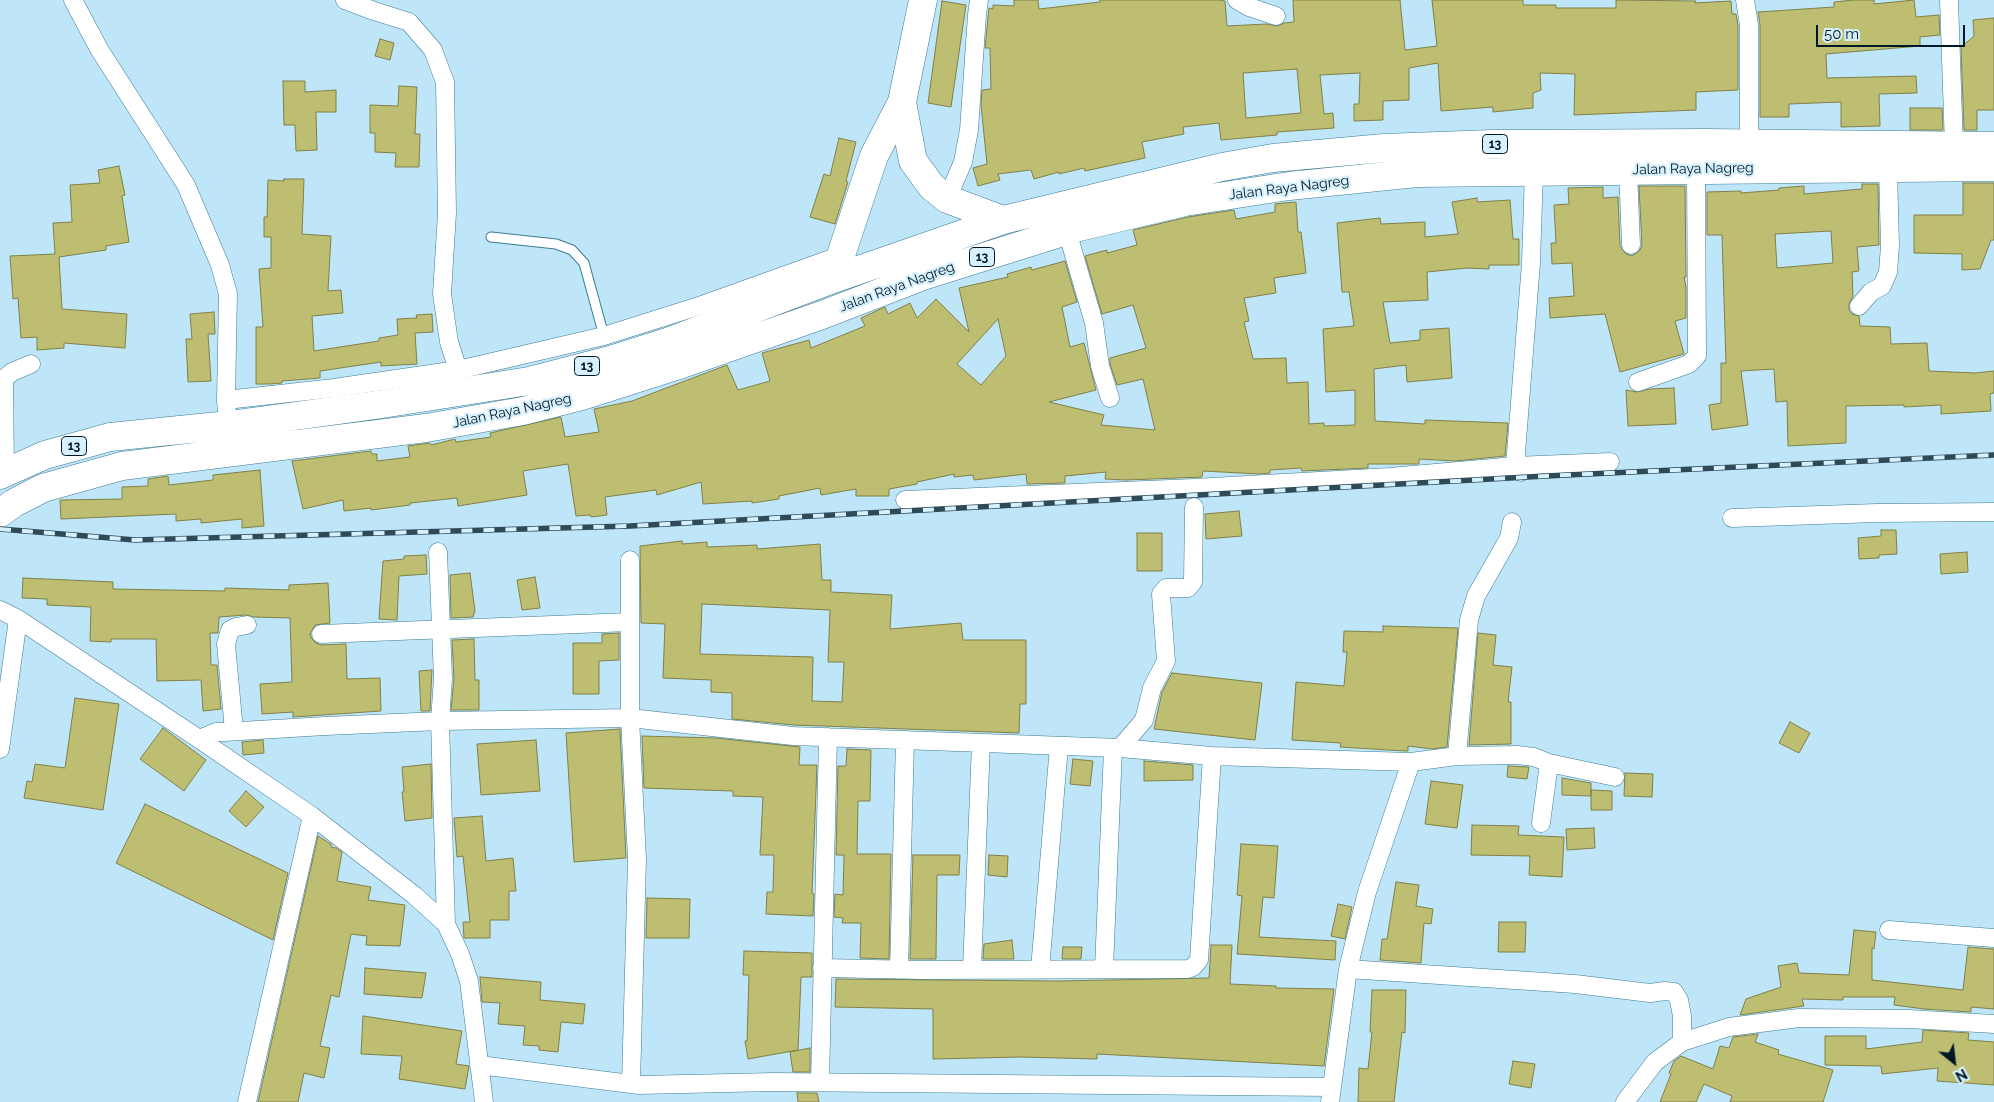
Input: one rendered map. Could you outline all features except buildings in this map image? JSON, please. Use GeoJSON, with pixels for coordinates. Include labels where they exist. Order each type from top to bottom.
{"type":"FeatureCollection","features":[{"type":"Feature","properties":{"kind":"highway"},"geometry":{"type":"LineString","coordinates":[[836,267],[874,156],[902,102],[923,0]]}},
{"type":"Feature","properties":{"kind":"highway"},"geometry":{"type":"LineString","coordinates":[[902,102],[913,161],[932,187],[947,200],[1003,220]]}},
{"type":"Feature","properties":{"kind":"highway","name":"Jalan Raya Nagreg"},"geometry":{"type":"LineString","coordinates":[[3,474],[45,455],[110,437],[227,412],[376,405],[529,381],[610,360],[670,341],[836,267],[1003,220],[1222,167],[1273,158],[1384,148],[1492,144],[1749,143],[1994,146]]}},
{"type":"Feature","properties":{"kind":"highway","name":"Jalan Raya Nagreg"},"geometry":{"type":"LineString","coordinates":[[0,513],[14,503],[43,488],[122,466],[426,428],[523,411],[582,396],[676,366],[822,315],[923,276],[1067,231],[1185,202],[1289,186],[1417,173],[1994,167]]}},
{"type":"Feature","properties":{"kind":"street"},"geometry":{"type":"LineString","coordinates":[[74,0],[99,50],[186,185],[220,265],[228,294],[227,412],[334,388],[458,370],[604,336],[836,267]]}},
{"type":"Feature","properties":{"kind":"street"},"geometry":{"type":"LineString","coordinates":[[345,0],[410,22],[433,50],[445,82],[447,213],[442,294],[449,342],[458,370]]}},
{"type":"Feature","properties":{"kind":"street"},"geometry":{"type":"LineString","coordinates":[[947,200],[964,162],[969,130],[979,0]]}},
{"type":"Feature","properties":{"kind":"street"},"geometry":{"type":"LineString","coordinates":[[1237,0],[1248,7],[1276,16]]}},
{"type":"Feature","properties":{"kind":"street"},"geometry":{"type":"LineString","coordinates":[[1745,0],[1748,25],[1749,143]]}},
{"type":"Feature","properties":{"kind":"street"},"geometry":{"type":"LineString","coordinates":[[1949,0],[1954,146]]}},
{"type":"Feature","properties":{"kind":"street"},"geometry":{"type":"LineString","coordinates":[[1859,306],[1871,292],[1882,286],[1888,272],[1890,246],[1888,168]]}},
{"type":"Feature","properties":{"kind":"street"},"geometry":{"type":"LineString","coordinates":[[1638,382],[1689,364],[1697,356],[1696,169]]}},
{"type":"Feature","properties":{"kind":"street"},"geometry":{"type":"LineString","coordinates":[[1628,170],[1631,245]]}},
{"type":"Feature","properties":{"kind":"street"},"geometry":{"type":"LineString","coordinates":[[1518,469],[1531,255],[1534,171]]}},
{"type":"Feature","properties":{"kind":"street"},"geometry":{"type":"LineString","coordinates":[[1067,231],[1094,323],[1100,366],[1110,398]]}},
{"type":"Feature","properties":{"kind":"street"},"geometry":{"type":"LineString","coordinates":[[3,474],[4,379],[12,372],[31,364]]}},
{"type":"Feature","properties":{"kind":"street"},"geometry":{"type":"LineString","coordinates":[[905,500],[1194,496],[1390,477],[1610,462]]}},
{"type":"Feature","properties":{"kind":"street"},"geometry":{"type":"LineString","coordinates":[[1104,969],[1116,748],[1144,720],[1152,688],[1166,661],[1161,594],[1166,588],[1188,588],[1193,582],[1194,496]]}},
{"type":"Feature","properties":{"kind":"street"},"geometry":{"type":"LineString","coordinates":[[1732,518],[1876,513],[1994,512]]}},
{"type":"Feature","properties":{"kind":"street"},"geometry":{"type":"LineString","coordinates":[[1457,756],[1469,620],[1476,596],[1509,538],[1512,522]]}},
{"type":"Feature","properties":{"kind":"street"},"geometry":{"type":"LineString","coordinates":[[438,552],[443,678],[440,721],[446,924]]}},
{"type":"Feature","properties":{"kind":"street"},"geometry":{"type":"LineString","coordinates":[[630,560],[630,718],[637,859],[631,1084]]}},
{"type":"Feature","properties":{"kind":"street"},"geometry":{"type":"LineString","coordinates":[[0,610],[18,619],[312,816],[414,895],[446,924],[460,954],[469,981],[484,1102]]}},
{"type":"Feature","properties":{"kind":"street"},"geometry":{"type":"LineString","coordinates":[[0,749],[18,619]]}},
{"type":"Feature","properties":{"kind":"street"},"geometry":{"type":"LineString","coordinates":[[321,634],[630,622]]}},
{"type":"Feature","properties":{"kind":"street"},"geometry":{"type":"LineString","coordinates":[[234,731],[226,644],[230,630],[247,625]]}},
{"type":"Feature","properties":{"kind":"street"},"geometry":{"type":"LineString","coordinates":[[199,739],[216,732],[234,731],[440,721],[630,718],[793,736],[1116,748],[1212,756],[1411,762],[1457,756],[1517,755],[1534,757],[1549,764],[1615,777]]}},
{"type":"Feature","properties":{"kind":"street"},"geometry":{"type":"LineString","coordinates":[[820,1082],[828,737]]}},
{"type":"Feature","properties":{"kind":"street"},"geometry":{"type":"LineString","coordinates":[[899,970],[905,740]]}},
{"type":"Feature","properties":{"kind":"street"},"geometry":{"type":"LineString","coordinates":[[972,969],[981,743]]}},
{"type":"Feature","properties":{"kind":"street"},"geometry":{"type":"LineString","coordinates":[[1040,969],[1059,746]]}},
{"type":"Feature","properties":{"kind":"street"},"geometry":{"type":"LineString","coordinates":[[822,968],[899,970],[1188,969],[1197,964],[1199,960],[1212,756]]}},
{"type":"Feature","properties":{"kind":"street"},"geometry":{"type":"LineString","coordinates":[[479,1065],[659,1086],[820,1082],[1331,1094],[1342,1026],[1348,969],[1367,892],[1411,762]]}},
{"type":"Feature","properties":{"kind":"street"},"geometry":{"type":"LineString","coordinates":[[1541,823],[1549,764]]}},
{"type":"Feature","properties":{"kind":"street"},"geometry":{"type":"LineString","coordinates":[[247,1102],[312,816]]}},
{"type":"Feature","properties":{"kind":"street"},"geometry":{"type":"LineString","coordinates":[[1889,930],[1994,938]]}},
{"type":"Feature","properties":{"kind":"street"},"geometry":{"type":"LineString","coordinates":[[1348,969],[1575,984],[1650,993],[1674,992],[1679,1000],[1682,1016],[1682,1042]]}},
{"type":"Feature","properties":{"kind":"street"},"geometry":{"type":"LineString","coordinates":[[1625,1102],[1655,1062],[1682,1042],[1729,1027],[1799,1018],[1909,1019],[1994,1024]]}},
{"type":"Feature","properties":{"kind":"lane"},"geometry":{"type":"LineString","coordinates":[[492,237],[556,244],[572,250],[584,263],[604,336]]}},
{"type":"Feature","properties":{"kind":"railway"},"geometry":{"type":"LineString","coordinates":[[0,529],[135,540],[630,526],[1546,476],[1994,455]]}}]}
